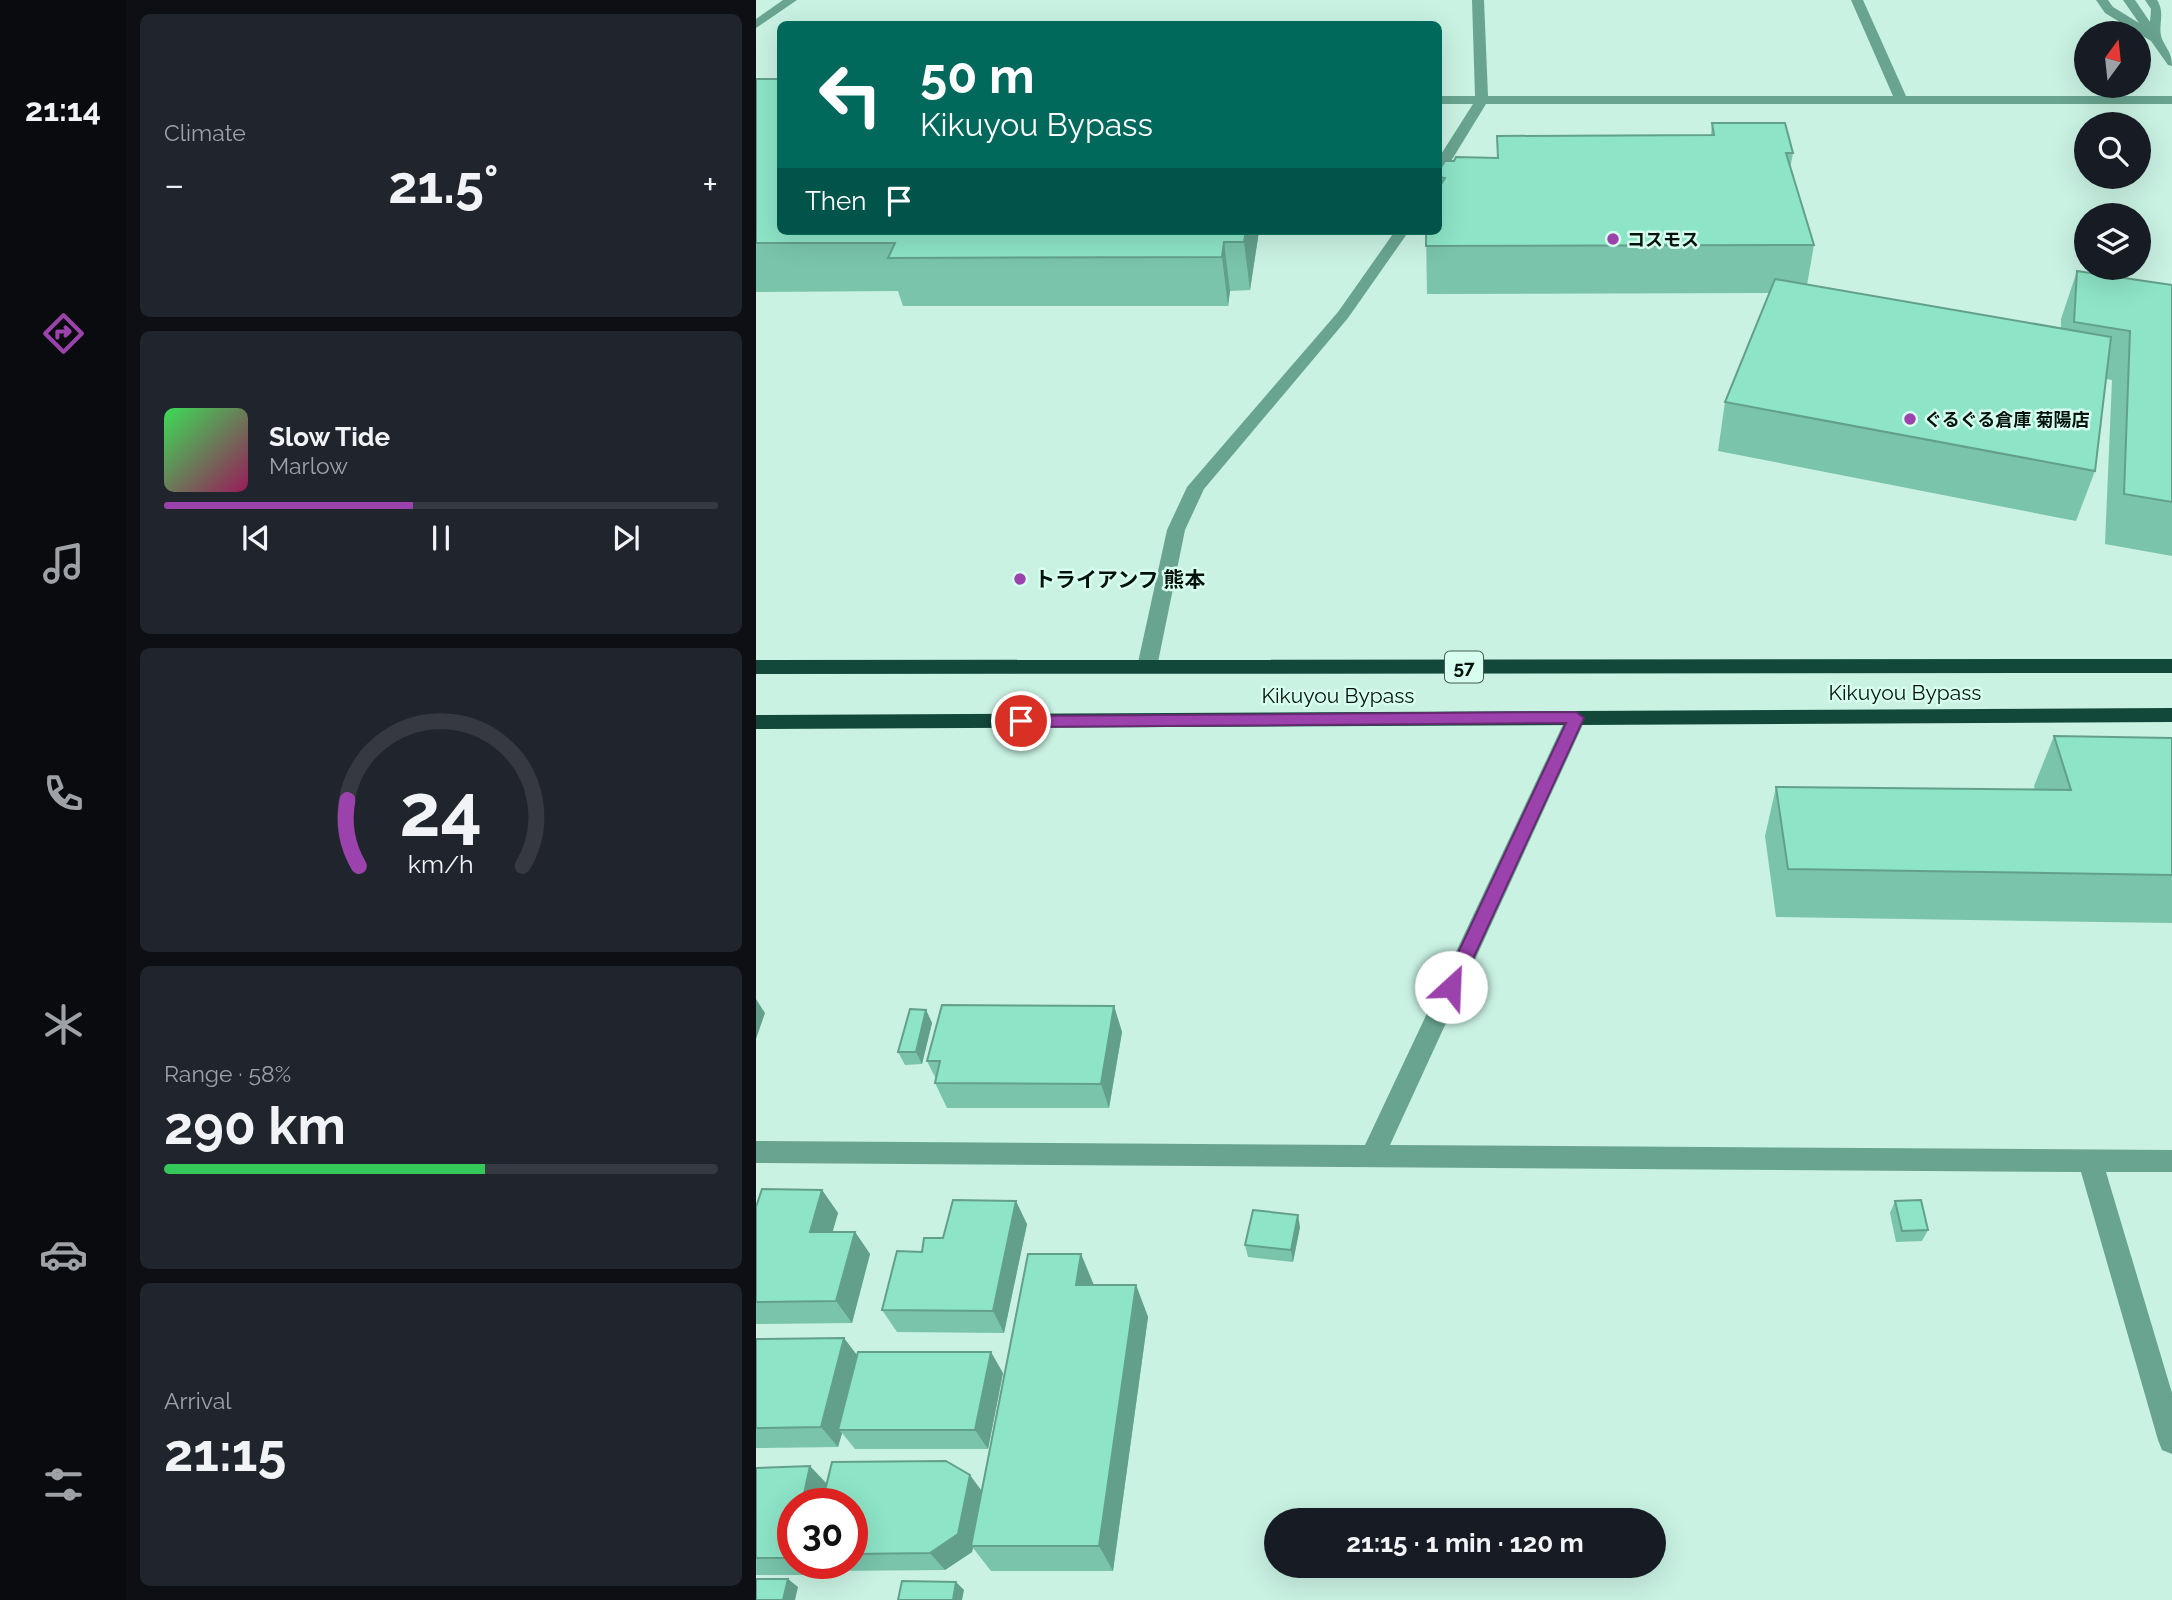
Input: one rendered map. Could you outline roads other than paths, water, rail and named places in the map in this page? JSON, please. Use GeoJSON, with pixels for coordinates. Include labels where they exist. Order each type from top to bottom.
{"type":"FeatureCollection","features":[{"type":"Feature","properties":{"kind":"highway","name":"Kikuyou Bypass"},"geometry":{"type":"LineString","coordinates":[[756,667],[2172,666]]}},
{"type":"Feature","properties":{"kind":"highway","name":"Kikuyou Bypass"},"geometry":{"type":"LineString","coordinates":[[756,722],[2172,715]]}},
{"type":"Feature","properties":{"kind":"street"},"geometry":{"type":"LineString","coordinates":[[756,24],[790,0]]}},
{"type":"Feature","properties":{"kind":"street"},"geometry":{"type":"LineString","coordinates":[[1442,165],[1482,100],[1478,0]]}},
{"type":"Feature","properties":{"kind":"street"},"geometry":{"type":"LineString","coordinates":[[1857,0],[1901,100]]}},
{"type":"Feature","properties":{"kind":"street"},"geometry":{"type":"LineString","coordinates":[[2102,0],[2109,10],[2155,38]]}},
{"type":"Feature","properties":{"kind":"street"},"geometry":{"type":"LineString","coordinates":[[2129,0],[2172,62]]}},
{"type":"Feature","properties":{"kind":"street"},"geometry":{"type":"LineString","coordinates":[[2151,0],[2157,9],[2155,38]]}},
{"type":"Feature","properties":{"kind":"street"},"geometry":{"type":"LineString","coordinates":[[1442,100],[2172,100]]}},
{"type":"Feature","properties":{"kind":"street"},"geometry":{"type":"LineString","coordinates":[[1147,667],[1176,530],[1196,487],[1343,315],[1380,267],[1400,235]]}},
{"type":"Feature","properties":{"kind":"street"},"geometry":{"type":"LineString","coordinates":[[1371,1158],[1576,718]]}},
{"type":"Feature","properties":{"kind":"street"},"geometry":{"type":"LineString","coordinates":[[756,1152],[2172,1161]]}},
{"type":"Feature","properties":{"kind":"street"},"geometry":{"type":"LineString","coordinates":[[2090,1161],[2172,1440]]}},
{"type":"Feature","properties":{"kind":"place","name":"コスモス"},"geometry":{"type":"Point","coordinates":[1613,239]}},
{"type":"Feature","properties":{"kind":"place","name":"ぐるぐる倉庫 菊陽店"},"geometry":{"type":"Point","coordinates":[1910,419]}},
{"type":"Feature","properties":{"kind":"place","name":"トライアンフ 熊本"},"geometry":{"type":"Point","coordinates":[1020,579]}}]}
